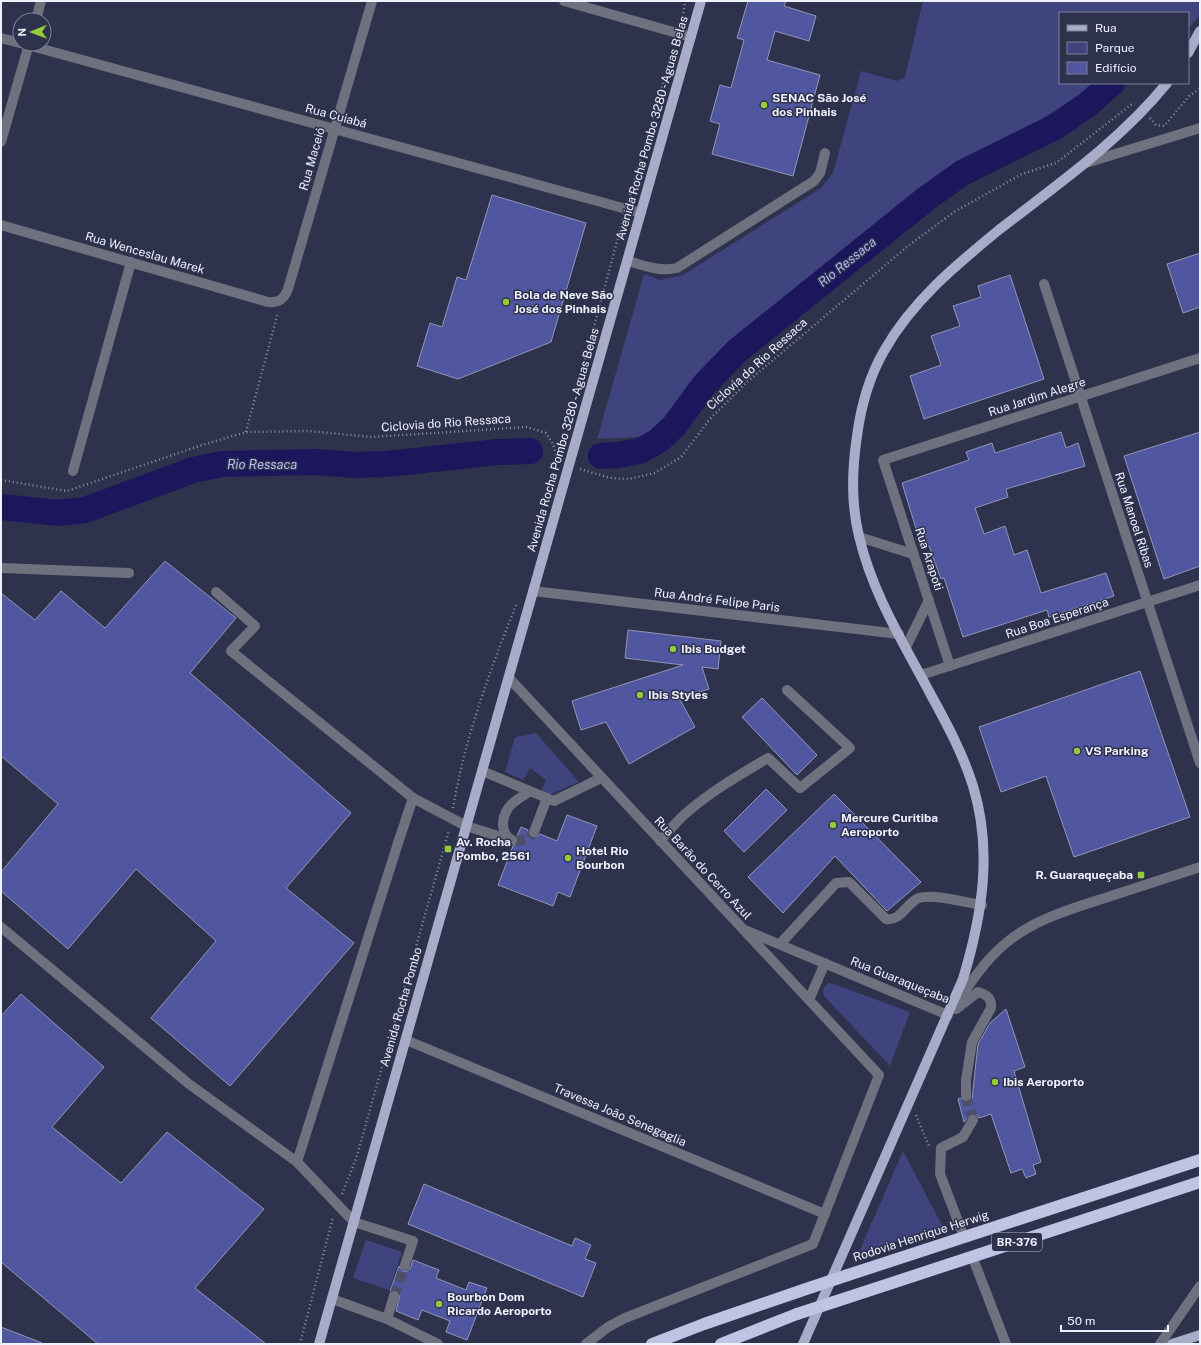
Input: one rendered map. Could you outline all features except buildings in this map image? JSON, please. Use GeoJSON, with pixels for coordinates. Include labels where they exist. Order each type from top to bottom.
{"type":"FeatureCollection","features":[{"type":"Feature","properties":{"kind":"highway","name":"Rodovia Henrique Herwig"},"geometry":{"type":"LineString","coordinates":[[652,1344],[704,1324],[812,1287],[1200,1160]]}},
{"type":"Feature","properties":{"kind":"highway","name":"BR-376"},"geometry":{"type":"LineString","coordinates":[[722,1344],[797,1314],[1200,1182]]}},
{"type":"Feature","properties":{"kind":"main road","name":"Avenida Rocha Pombo 3280 - Aguas Belas"},"geometry":{"type":"LineString","coordinates":[[509,678],[702,1]]}},
{"type":"Feature","properties":{"kind":"main road"},"geometry":{"type":"LineString","coordinates":[[1189,51],[1200,31]]}},
{"type":"Feature","properties":{"kind":"main road"},"geometry":{"type":"LineString","coordinates":[[803,1344],[911,1101],[963,979],[974,945],[982,905],[984,875],[984,845],[981,818],[973,786],[947,724],[898,634],[882,601],[859,537],[853,479],[855,448],[862,406],[871,377],[884,351],[903,322],[922,299],[957,264],[1084,163],[1144,110],[1166,84]]}},
{"type":"Feature","properties":{"kind":"main road","name":"Avenida Rocha Pombo"},"geometry":{"type":"LineString","coordinates":[[319,1344],[509,678]]}},
{"type":"Feature","properties":{"kind":"main road"},"geometry":{"type":"LineString","coordinates":[[1172,1344],[1200,1335]]}},
{"type":"Feature","properties":{"kind":"street"},"geometry":{"type":"LineString","coordinates":[[38,12],[41,1]]}},
{"type":"Feature","properties":{"kind":"street","name":"Rua Maceió"},"geometry":{"type":"LineString","coordinates":[[281,300],[288,289],[372,1]]}},
{"type":"Feature","properties":{"kind":"street"},"geometry":{"type":"LineString","coordinates":[[564,1],[691,37]]}},
{"type":"Feature","properties":{"kind":"street","name":"Rua Cuiabá"},"geometry":{"type":"LineString","coordinates":[[1,38],[12,41]]}},
{"type":"Feature","properties":{"kind":"street","name":"Rua Cuiabá"},"geometry":{"type":"LineString","coordinates":[[52,51],[641,213]]}},
{"type":"Feature","properties":{"kind":"street"},"geometry":{"type":"LineString","coordinates":[[1,142],[23,52]]}},
{"type":"Feature","properties":{"kind":"street"},"geometry":{"type":"LineString","coordinates":[[1084,163],[1200,128]]}},
{"type":"Feature","properties":{"kind":"street"},"geometry":{"type":"LineString","coordinates":[[628,261],[657,269],[666,270],[677,268],[814,181],[820,172],[825,153]]}},
{"type":"Feature","properties":{"kind":"street","name":"Rua Wenceslau Marek"},"geometry":{"type":"LineString","coordinates":[[1,225],[268,302],[281,300]]}},
{"type":"Feature","properties":{"kind":"street"},"geometry":{"type":"LineString","coordinates":[[73,471],[131,262]]}},
{"type":"Feature","properties":{"kind":"street","name":"Rua Manoel Ribas"},"geometry":{"type":"LineString","coordinates":[[1044,284],[1200,763]]}},
{"type":"Feature","properties":{"kind":"street","name":"Rua Jardim Alegre"},"geometry":{"type":"LineString","coordinates":[[883,460],[1200,358]]}},
{"type":"Feature","properties":{"kind":"street","name":"Rua Arapoti"},"geometry":{"type":"LineString","coordinates":[[883,460],[950,666]]}},
{"type":"Feature","properties":{"kind":"street"},"geometry":{"type":"LineString","coordinates":[[859,537],[914,554]]}},
{"type":"Feature","properties":{"kind":"street"},"geometry":{"type":"LineString","coordinates":[[1,568],[129,573]]}},
{"type":"Feature","properties":{"kind":"street","name":"Rua Boa Esperança"},"geometry":{"type":"LineString","coordinates":[[921,676],[1200,585]]}},
{"type":"Feature","properties":{"kind":"street","name":"Rua André Felipe Paris"},"geometry":{"type":"LineString","coordinates":[[533,591],[898,634]]}},
{"type":"Feature","properties":{"kind":"street"},"geometry":{"type":"LineString","coordinates":[[216,592],[255,626],[232,651],[413,798],[466,826],[513,840],[506,836],[502,827],[507,810],[517,799],[529,792]]}},
{"type":"Feature","properties":{"kind":"street"},"geometry":{"type":"LineString","coordinates":[[906,647],[929,600]]}},
{"type":"Feature","properties":{"kind":"street","name":"Rua Barão do Cerro Azul"},"geometry":{"type":"LineString","coordinates":[[509,678],[660,842],[879,1075],[825,1214]]}},
{"type":"Feature","properties":{"kind":"street"},"geometry":{"type":"LineString","coordinates":[[660,842],[685,814],[726,783],[768,758],[800,788],[850,748],[787,690]]}},
{"type":"Feature","properties":{"kind":"street"},"geometry":{"type":"LineString","coordinates":[[482,771],[529,792],[554,801],[601,778]]}},
{"type":"Feature","properties":{"kind":"street"},"geometry":{"type":"LineString","coordinates":[[297,1162],[413,798]]}},
{"type":"Feature","properties":{"kind":"street"},"geometry":{"type":"LineString","coordinates":[[534,832],[547,798]]}},
{"type":"Feature","properties":{"kind":"street","name":"Rua Guaraqueçaba"},"geometry":{"type":"LineString","coordinates":[[741,928],[948,1016],[972,980],[988,960],[1007,942],[1030,928],[1082,906],[1200,867]]}},
{"type":"Feature","properties":{"kind":"street"},"geometry":{"type":"LineString","coordinates":[[780,944],[836,883],[841,882],[849,882],[886,919],[891,920],[896,918],[915,900],[921,897],[933,897],[982,905]]}},
{"type":"Feature","properties":{"kind":"street"},"geometry":{"type":"LineString","coordinates":[[1,927],[189,1084],[297,1162],[354,1222],[413,1241],[405,1265]]}},
{"type":"Feature","properties":{"kind":"street"},"geometry":{"type":"LineString","coordinates":[[809,1000],[825,963]]}},
{"type":"Feature","properties":{"kind":"street"},"geometry":{"type":"LineString","coordinates":[[948,1016],[978,992],[987,995],[991,1001],[991,1008],[972,1042],[966,1080],[966,1096]]}},
{"type":"Feature","properties":{"kind":"street","name":"Travessa João Senegaglia"},"geometry":{"type":"LineString","coordinates":[[406,1040],[825,1214]]}},
{"type":"Feature","properties":{"kind":"street"},"geometry":{"type":"LineString","coordinates":[[964,1237],[940,1174],[941,1148],[963,1137],[970,1129],[973,1120]]}},
{"type":"Feature","properties":{"kind":"street"},"geometry":{"type":"LineString","coordinates":[[586,1344],[608,1327],[625,1318],[813,1244],[825,1214]]}},
{"type":"Feature","properties":{"kind":"street"},"geometry":{"type":"LineString","coordinates":[[972,1256],[1006,1344]]}},
{"type":"Feature","properties":{"kind":"street"},"geometry":{"type":"LineString","coordinates":[[1160,1344],[1200,1286]]}},
{"type":"Feature","properties":{"kind":"street"},"geometry":{"type":"LineString","coordinates":[[387,1319],[394,1296]]}},
{"type":"Feature","properties":{"kind":"street"},"geometry":{"type":"LineString","coordinates":[[332,1299],[387,1319],[438,1344]]}},
{"type":"Feature","properties":{"kind":"path"},"geometry":{"type":"LineString","coordinates":[[630,198],[671,56],[675,48]]}},
{"type":"Feature","properties":{"kind":"path"},"geometry":{"type":"LineString","coordinates":[[1144,110],[1156,125],[1164,126],[1190,95],[1200,89]]}},
{"type":"Feature","properties":{"kind":"path","name":"Ciclovia do Rio Ressaca"},"geometry":{"type":"LineString","coordinates":[[1,480],[67,491],[199,446],[246,432],[308,431],[372,437],[527,427],[546,433],[553,444],[557,462],[610,478],[629,479],[655,473],[681,457],[710,419],[746,384],[908,246],[960,208],[1022,174],[1056,163],[1131,103],[1144,110]]}},
{"type":"Feature","properties":{"kind":"path"},"geometry":{"type":"LineString","coordinates":[[582,372],[622,222]]}},
{"type":"Feature","properties":{"kind":"path"},"geometry":{"type":"LineString","coordinates":[[246,432],[281,300]]}},
{"type":"Feature","properties":{"kind":"path"},"geometry":{"type":"LineString","coordinates":[[555,470],[559,454]]}},
{"type":"Feature","properties":{"kind":"path"},"geometry":{"type":"LineString","coordinates":[[345,1186],[358,1151],[444,854],[452,818],[458,776],[479,700],[518,599]]}},
{"type":"Feature","properties":{"kind":"path"},"geometry":{"type":"LineString","coordinates":[[911,1101],[931,1152]]}},
{"type":"Feature","properties":{"kind":"path"},"geometry":{"type":"LineString","coordinates":[[300,1344],[319,1276],[330,1225]]}},
{"type":"Feature","properties":{"kind":"green space"},"geometry":{"type":"Polygon","coordinates":[[[923,1],[1200,1],[1200,15],[1189,28],[1189,12],[1059,12],[1059,84],[1097,84],[1001,145],[934,183],[735,344],[708,371],[662,430],[642,437],[597,439],[644,274],[660,280],[683,275],[821,188],[833,173],[861,71],[897,81],[905,77],[923,1]]]}},
{"type":"Feature","properties":{"kind":"green space"},"geometry":{"type":"Polygon","coordinates":[[[536,733],[579,782],[548,795],[541,791],[546,780],[530,768],[523,780],[505,772],[515,737],[536,733]]]}},
{"type":"Feature","properties":{"kind":"green space"},"geometry":{"type":"Polygon","coordinates":[[[829,983],[910,1012],[890,1066],[824,996],[823,992],[825,986],[829,983]]]}},
{"type":"Feature","properties":{"kind":"green space"},"geometry":{"type":"Polygon","coordinates":[[[903,1151],[944,1229],[859,1252],[903,1151]]]}},
{"type":"Feature","properties":{"kind":"green space"},"geometry":{"type":"Polygon","coordinates":[[[366,1240],[402,1252],[389,1290],[353,1278],[366,1240]]]}},
{"type":"Feature","properties":{"kind":"waterway","name":"Rio Ressaca"},"geometry":{"type":"LineString","coordinates":[[601,456],[640,451],[658,441],[674,426],[705,384],[737,351],[927,198],[962,173],[1055,127],[1087,105],[1111,84]]}},
{"type":"Feature","properties":{"kind":"waterway","name":"Rio Ressaca"},"geometry":{"type":"LineString","coordinates":[[1,507],[59,513],[85,510],[193,470],[222,464],[316,462],[354,465],[387,464],[498,452],[530,451]]}},
{"type":"Feature","properties":{"kind":"tunnel"},"geometry":{"type":"LineString","coordinates":[[515,841],[528,839],[534,832]]}},
{"type":"Feature","properties":{"kind":"tunnel"},"geometry":{"type":"LineString","coordinates":[[966,1096],[973,1120]]}},
{"type":"Feature","properties":{"kind":"tunnel"},"geometry":{"type":"LineString","coordinates":[[394,1296],[405,1265]]}},
{"type":"Feature","properties":{"kind":"place","name":"SENAC São José dos Pinhais"},"geometry":{"type":"Point","coordinates":[764,105]}},
{"type":"Feature","properties":{"kind":"place","name":"Bola de Neve São José dos Pinhais"},"geometry":{"type":"Point","coordinates":[506,302]}},
{"type":"Feature","properties":{"kind":"place","name":"Ibis Budget"},"geometry":{"type":"Point","coordinates":[673,649]}},
{"type":"Feature","properties":{"kind":"place","name":"Ibis Styles"},"geometry":{"type":"Point","coordinates":[640,695]}},
{"type":"Feature","properties":{"kind":"place","name":"VS Parking"},"geometry":{"type":"Point","coordinates":[1077,751]}},
{"type":"Feature","properties":{"kind":"place","name":"Mercure Curitiba Aeroporto"},"geometry":{"type":"Point","coordinates":[833,825]}},
{"type":"Feature","properties":{"kind":"place","name":"Av. Rocha Pombo, 2561"},"geometry":{"type":"Point","coordinates":[448,849]}},
{"type":"Feature","properties":{"kind":"place","name":"Hotel Rio Bourbon"},"geometry":{"type":"Point","coordinates":[568,858]}},
{"type":"Feature","properties":{"kind":"place","name":"R. Guaraqueçaba"},"geometry":{"type":"Point","coordinates":[1141,875]}},
{"type":"Feature","properties":{"kind":"place","name":"Ibis Aeroporto"},"geometry":{"type":"Point","coordinates":[995,1082]}},
{"type":"Feature","properties":{"kind":"place","name":"Bourbon Dom Ricardo Aeroporto"},"geometry":{"type":"Point","coordinates":[439,1304]}}]}
